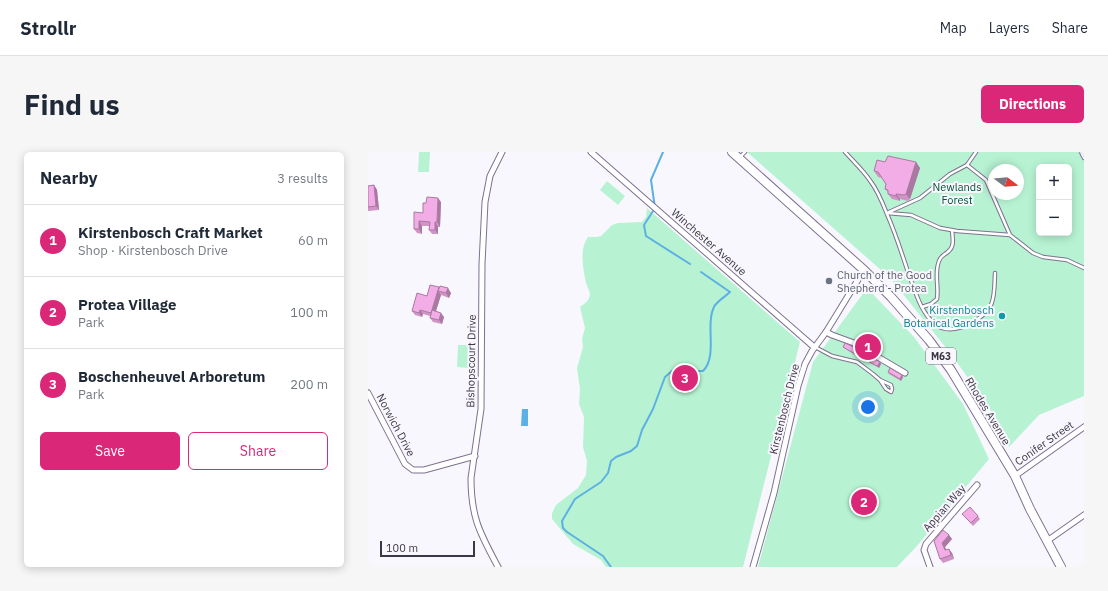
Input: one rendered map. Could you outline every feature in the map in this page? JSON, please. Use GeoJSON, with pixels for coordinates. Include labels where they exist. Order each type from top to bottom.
{"type":"FeatureCollection","features":[{"type":"Feature","properties":{"kind":"main road","name":"Rhodes Avenue"},"geometry":{"type":"LineString","coordinates":[[732,152],[864,270],[891,297],[929,340],[951,370],[1015,476],[1030,509],[1061,567]]}},
{"type":"Feature","properties":{"kind":"street","name":"Bishopscourt Drive"},"geometry":{"type":"LineString","coordinates":[[498,567],[480,532],[474,514],[471,496],[471,483],[481,409],[482,264],[485,202],[490,176],[502,152]]}},
{"type":"Feature","properties":{"kind":"street","name":"Winchester Avenue"},"geometry":{"type":"LineString","coordinates":[[591,152],[814,347]]}},
{"type":"Feature","properties":{"kind":"street","name":"Kirstenbosch Drive"},"geometry":{"type":"LineString","coordinates":[[753,567],[774,493],[798,386],[805,364],[814,347],[826,332],[864,270]]}},
{"type":"Feature","properties":{"kind":"street"},"geometry":{"type":"LineString","coordinates":[[826,332],[854,343],[905,373]]}},
{"type":"Feature","properties":{"kind":"street","name":"Norwich Drive"},"geometry":{"type":"LineString","coordinates":[[368,393],[405,464],[408,467],[417,471],[424,470],[475,456]]}},
{"type":"Feature","properties":{"kind":"street","name":"Conifer Street"},"geometry":{"type":"LineString","coordinates":[[1015,476],[1084,427]]}},
{"type":"Feature","properties":{"kind":"street","name":"Appian Way"},"geometry":{"type":"LineString","coordinates":[[930,567],[924,550],[926,544],[977,485]]}},
{"type":"Feature","properties":{"kind":"street"},"geometry":{"type":"LineString","coordinates":[[1047,541],[1084,515]]}},
{"type":"Feature","properties":{"kind":"lane"},"geometry":{"type":"LineString","coordinates":[[739,158],[745,152]]}},
{"type":"Feature","properties":{"kind":"lane"},"geometry":{"type":"LineString","coordinates":[[845,152],[872,182],[887,213],[914,290],[922,307],[936,325],[949,329],[963,327],[983,316],[990,308],[994,293],[995,273]]}},
{"type":"Feature","properties":{"kind":"lane"},"geometry":{"type":"LineString","coordinates":[[887,213],[920,198],[950,174],[967,165],[976,152]]}},
{"type":"Feature","properties":{"kind":"lane"},"geometry":{"type":"LineString","coordinates":[[1081,152],[1084,158]]}},
{"type":"Feature","properties":{"kind":"lane"},"geometry":{"type":"LineString","coordinates":[[967,165],[986,180],[1010,235],[1032,253],[1043,257],[1067,260],[1084,268]]}},
{"type":"Feature","properties":{"kind":"lane"},"geometry":{"type":"LineString","coordinates":[[887,213],[919,217],[940,228],[1010,235]]}},
{"type":"Feature","properties":{"kind":"lane"},"geometry":{"type":"LineString","coordinates":[[922,307],[931,304],[937,299],[938,262],[941,256],[953,248],[954,243],[952,230]]}},
{"type":"Feature","properties":{"kind":"lane"},"geometry":{"type":"LineString","coordinates":[[814,347],[832,356],[857,362],[880,380],[891,385],[892,391],[889,392],[886,390],[880,380]]}},
{"type":"Feature","properties":{"kind":"green space"},"geometry":{"type":"Polygon","coordinates":[[[419,152],[430,152],[429,172],[418,172],[419,152]]]}},
{"type":"Feature","properties":{"kind":"green space","name":"Kirstenbosch Botanical Gardens"},"geometry":{"type":"Polygon","coordinates":[[[747,152],[1084,152],[1084,396],[1039,415],[1009,447],[994,415],[951,354],[890,278],[747,152]]]}},
{"type":"Feature","properties":{"kind":"green space"},"geometry":{"type":"Polygon","coordinates":[[[607,181],[625,196],[618,205],[600,190],[607,181]]]}},
{"type":"Feature","properties":{"kind":"green space"},"geometry":{"type":"Polygon","coordinates":[[[647,208],[800,342],[743,567],[606,567],[601,560],[573,544],[552,519],[552,513],[556,505],[578,488],[586,475],[587,461],[583,447],[584,417],[579,404],[580,389],[577,368],[583,347],[582,339],[585,328],[580,307],[587,301],[590,295],[586,283],[582,259],[583,247],[588,237],[601,236],[612,225],[618,223],[642,222],[646,217],[647,208]]]}},
{"type":"Feature","properties":{"kind":"green space"},"geometry":{"type":"Polygon","coordinates":[[[867,288],[914,337],[963,404],[989,459],[917,546],[897,567],[758,567],[813,362],[867,288]]]}},
{"type":"Feature","properties":{"kind":"green space"},"geometry":{"type":"Polygon","coordinates":[[[458,345],[468,345],[468,368],[457,367],[458,345]]]}},
{"type":"Feature","properties":{"kind":"water"},"geometry":{"type":"Polygon","coordinates":[[[522,409],[528,409],[528,426],[521,426],[522,409]]]}},
{"type":"Feature","properties":{"kind":"building"},"geometry":{"type":"Polygon","coordinates":[[[888,156],[916,162],[906,194],[904,195],[896,194],[896,196],[888,194],[888,190],[885,189],[886,184],[878,172],[874,171],[877,160],[885,162],[888,156]]]}},
{"type":"Feature","properties":{"kind":"building"},"geometry":{"type":"Polygon","coordinates":[[[374,185],[376,206],[368,207],[368,186],[374,185]]]}},
{"type":"Feature","properties":{"kind":"building"},"geometry":{"type":"Polygon","coordinates":[[[427,197],[438,198],[437,222],[435,222],[435,230],[429,230],[430,222],[419,221],[419,229],[414,229],[414,212],[423,213],[423,203],[426,203],[427,197]]]}},
{"type":"Feature","properties":{"kind":"building"},"geometry":{"type":"Polygon","coordinates":[[[430,285],[439,287],[431,313],[420,310],[419,313],[412,311],[417,293],[427,296],[430,285]]]}},
{"type":"Feature","properties":{"kind":"building"},"geometry":{"type":"Polygon","coordinates":[[[440,286],[448,288],[446,293],[438,291],[440,286]]]}},
{"type":"Feature","properties":{"kind":"building"},"geometry":{"type":"Polygon","coordinates":[[[432,310],[441,313],[439,320],[430,318],[432,310]]]}},
{"type":"Feature","properties":{"kind":"building"},"geometry":{"type":"Polygon","coordinates":[[[845,343],[858,349],[855,354],[843,347],[845,343]]]}},
{"type":"Feature","properties":{"kind":"building"},"geometry":{"type":"Polygon","coordinates":[[[868,355],[880,362],[877,366],[866,360],[868,355]]]}},
{"type":"Feature","properties":{"kind":"building"},"geometry":{"type":"Polygon","coordinates":[[[890,368],[902,375],[900,379],[888,372],[890,368]]]}},
{"type":"Feature","properties":{"kind":"building"},"geometry":{"type":"Polygon","coordinates":[[[970,507],[978,516],[971,523],[962,514],[970,507]]]}},
{"type":"Feature","properties":{"kind":"building"},"geometry":{"type":"Polygon","coordinates":[[[943,530],[949,535],[942,543],[945,550],[949,549],[951,555],[940,559],[934,541],[943,530]]]}},
{"type":"Feature","properties":{"kind":"waterway"},"geometry":{"type":"LineString","coordinates":[[663,152],[651,180],[655,208],[644,225],[646,236],[690,264]]}},
{"type":"Feature","properties":{"kind":"waterway"},"geometry":{"type":"LineString","coordinates":[[611,567],[603,556],[567,532],[563,528],[562,521],[575,499],[601,482],[608,473],[611,461],[616,457],[631,451],[637,446],[642,430],[653,409],[665,377],[672,371],[683,367],[703,371],[707,365],[711,349],[711,322],[714,307],[730,292],[701,272]]}},
{"type":"Feature","properties":{"kind":"place","name":"Church of the Good Shepherd - Protea"},"geometry":{"type":"Point","coordinates":[829,281]}},
{"type":"Feature","properties":{"kind":"place","name":"Kirstenbosch Botanical Gardens"},"geometry":{"type":"Point","coordinates":[1002,316]}},
{"type":"Feature","properties":{"kind":"place","name":"Kirstenbosch Craft Market"},"geometry":{"type":"Point","coordinates":[868,347]}},
{"type":"Feature","properties":{"kind":"place","name":"Boschenheuvel Arboretum"},"geometry":{"type":"Point","coordinates":[685,378]}},
{"type":"Feature","properties":{"kind":"place","name":"Protea Village"},"geometry":{"type":"Point","coordinates":[864,502]}},
{"type":"Feature","properties":{"kind":"park label","name":"Newlands Forest"},"geometry":{"type":"Point","coordinates":[957,193]}}]}
